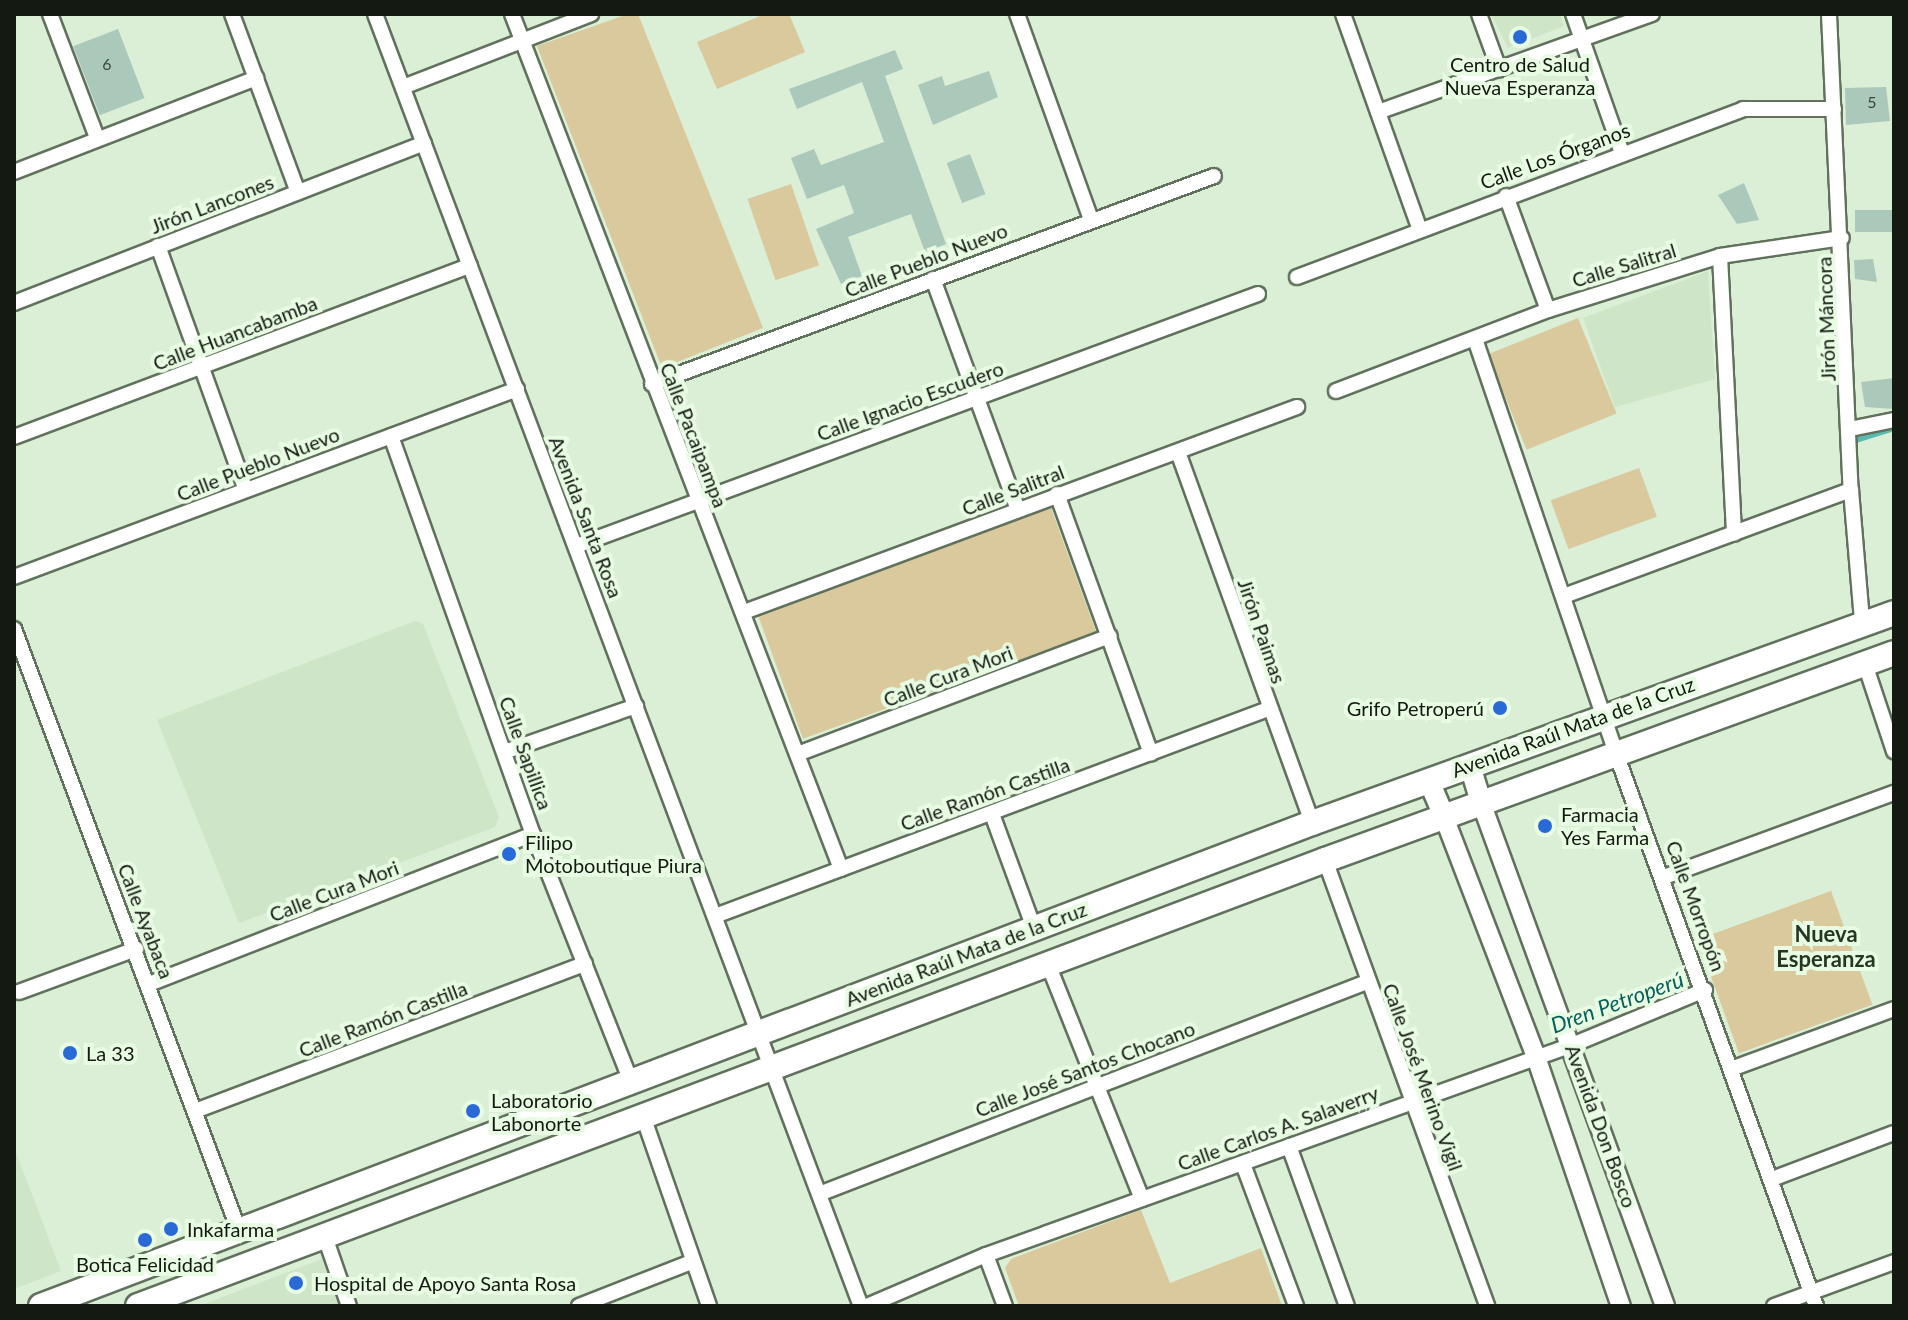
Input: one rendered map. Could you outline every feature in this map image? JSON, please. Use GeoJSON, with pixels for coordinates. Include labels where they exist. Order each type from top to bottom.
{"type":"FeatureCollection","features":[{"type":"Feature","properties":{"kind":"main road","name":"Avenida Raúl Mata de la Cruz"},"geometry":{"type":"LineString","coordinates":[[41,1306],[93,1297],[125,1273],[238,1228],[1312,823],[1894,613]]}},
{"type":"Feature","properties":{"kind":"main road","name":"Avenida Raúl Mata de la Cruz"},"geometry":{"type":"LineString","coordinates":[[138,1306],[324,1234],[644,1119],[1325,860],[1894,653]]}},
{"type":"Feature","properties":{"kind":"main road","name":"Avenida Don Bosco"},"geometry":{"type":"LineString","coordinates":[[1470,766],[1482,805]]}},
{"type":"Feature","properties":{"kind":"main road","name":"Avenida Don Bosco"},"geometry":{"type":"LineString","coordinates":[[1429,781],[1444,817]]}},
{"type":"Feature","properties":{"kind":"main road"},"geometry":{"type":"LineString","coordinates":[[125,1273],[138,1306]]}},
{"type":"Feature","properties":{"kind":"street"},"geometry":{"type":"LineString","coordinates":[[50,14],[97,138]]}},
{"type":"Feature","properties":{"kind":"street"},"geometry":{"type":"LineString","coordinates":[[232,14],[298,192]]}},
{"type":"Feature","properties":{"kind":"street","name":"Avenida Santa Rosa"},"geometry":{"type":"LineString","coordinates":[[375,14],[861,1306]]}},
{"type":"Feature","properties":{"kind":"street","name":"Calle Pacaipampa"},"geometry":{"type":"LineString","coordinates":[[512,14],[697,501],[800,753],[841,869]]}},
{"type":"Feature","properties":{"kind":"street"},"geometry":{"type":"LineString","coordinates":[[403,87],[591,14]]}},
{"type":"Feature","properties":{"kind":"street"},"geometry":{"type":"LineString","coordinates":[[1017,14],[1091,220]]}},
{"type":"Feature","properties":{"kind":"street"},"geometry":{"type":"LineString","coordinates":[[1343,14],[1419,228]]}},
{"type":"Feature","properties":{"kind":"street"},"geometry":{"type":"LineString","coordinates":[[1479,14],[1499,69]]}},
{"type":"Feature","properties":{"kind":"street"},"geometry":{"type":"LineString","coordinates":[[1573,14],[1622,153]]}},
{"type":"Feature","properties":{"kind":"street"},"geometry":{"type":"LineString","coordinates":[[1378,112],[1582,39],[1626,19],[1652,14]]}},
{"type":"Feature","properties":{"kind":"street","name":"Jirón Máncora"},"geometry":{"type":"LineString","coordinates":[[1829,14],[1842,238],[1851,490],[1862,622]]}},
{"type":"Feature","properties":{"kind":"street"},"geometry":{"type":"LineString","coordinates":[[14,172],[256,78]]}},
{"type":"Feature","properties":{"kind":"street","name":"Calle Los Órganos"},"geometry":{"type":"LineString","coordinates":[[1297,277],[1419,228],[1743,109],[1834,109]]}},
{"type":"Feature","properties":{"kind":"street","name":"Jirón Lancones"},"geometry":{"type":"LineString","coordinates":[[14,303],[424,143]]}},
{"type":"Feature","properties":{"kind":"street","name":"Calle Pueblo Nuevo"},"geometry":{"type":"LineString","coordinates":[[652,384],[1214,176]]}},
{"type":"Feature","properties":{"kind":"street"},"geometry":{"type":"LineString","coordinates":[[1506,196],[1548,310]]}},
{"type":"Feature","properties":{"kind":"street","name":"Calle Salitral"},"geometry":{"type":"LineString","coordinates":[[1336,391],[1548,310],[1720,256],[1842,238]]}},
{"type":"Feature","properties":{"kind":"street"},"geometry":{"type":"LineString","coordinates":[[158,246],[246,490]]}},
{"type":"Feature","properties":{"kind":"street"},"geometry":{"type":"LineString","coordinates":[[1720,256],[1734,534]]}},
{"type":"Feature","properties":{"kind":"street","name":"Calle Huancabamba"},"geometry":{"type":"LineString","coordinates":[[14,437],[470,266]]}},
{"type":"Feature","properties":{"kind":"street"},"geometry":{"type":"LineString","coordinates":[[933,279],[1018,510]]}},
{"type":"Feature","properties":{"kind":"street","name":"Calle Ignacio Escudero"},"geometry":{"type":"LineString","coordinates":[[576,546],[1258,294]]}},
{"type":"Feature","properties":{"kind":"street","name":"Calle Morropón"},"geometry":{"type":"LineString","coordinates":[[1475,339],[1617,756],[1705,990],[1814,1299]]}},
{"type":"Feature","properties":{"kind":"street","name":"Calle Pueblo Nuevo"},"geometry":{"type":"LineString","coordinates":[[14,577],[517,389]]}},
{"type":"Feature","properties":{"kind":"street","name":"Calle Salitral"},"geometry":{"type":"LineString","coordinates":[[744,612],[1297,407]]}},
{"type":"Feature","properties":{"kind":"street"},"geometry":{"type":"LineString","coordinates":[[1850,429],[1894,420]]}},
{"type":"Feature","properties":{"kind":"street","name":"Calle Sapillica"},"geometry":{"type":"LineString","coordinates":[[391,436],[533,834],[631,1081]]}},
{"type":"Feature","properties":{"kind":"street","name":"Jirón Paimas"},"geometry":{"type":"LineString","coordinates":[[1178,452],[1268,709],[1312,823]]}},
{"type":"Feature","properties":{"kind":"street"},"geometry":{"type":"LineString","coordinates":[[1564,596],[1851,490]]}},
{"type":"Feature","properties":{"kind":"street"},"geometry":{"type":"LineString","coordinates":[[1057,494],[1151,753]]}},
{"type":"Feature","properties":{"kind":"street","name":"Calle Ayabaca"},"geometry":{"type":"LineString","coordinates":[[14,629],[18,650],[136,949],[238,1228]]}},
{"type":"Feature","properties":{"kind":"street","name":"Calle Cura Mori"},"geometry":{"type":"LineString","coordinates":[[800,753],[1110,636]]}},
{"type":"Feature","properties":{"kind":"street"},"geometry":{"type":"LineString","coordinates":[[1865,664],[1894,751]]}},
{"type":"Feature","properties":{"kind":"street"},"geometry":{"type":"LineString","coordinates":[[504,752],[636,706]]}},
{"type":"Feature","properties":{"kind":"street","name":"Calle Ramón Castilla"},"geometry":{"type":"LineString","coordinates":[[715,916],[1268,709]]}},
{"type":"Feature","properties":{"kind":"street"},"geometry":{"type":"LineString","coordinates":[[1664,877],[1894,793]]}},
{"type":"Feature","properties":{"kind":"street","name":"Avenida Don Bosco"},"geometry":{"type":"LineString","coordinates":[[1482,805],[1665,1306]]}},
{"type":"Feature","properties":{"kind":"street"},"geometry":{"type":"LineString","coordinates":[[992,814],[1034,928]]}},
{"type":"Feature","properties":{"kind":"street","name":"Avenida Don Bosco"},"geometry":{"type":"LineString","coordinates":[[1444,817],[1536,1057],[1621,1306]]}},
{"type":"Feature","properties":{"kind":"street","name":"Calle Cura Mori"},"geometry":{"type":"LineString","coordinates":[[149,984],[533,834]]}},
{"type":"Feature","properties":{"kind":"street","name":"Calle José Merino Vigil"},"geometry":{"type":"LineString","coordinates":[[1325,860],[1487,1306]]}},
{"type":"Feature","properties":{"kind":"street"},"geometry":{"type":"LineString","coordinates":[[19,992],[136,949]]}},
{"type":"Feature","properties":{"kind":"street","name":"Calle Ramón Castilla"},"geometry":{"type":"LineString","coordinates":[[195,1111],[585,964]]}},
{"type":"Feature","properties":{"kind":"street"},"geometry":{"type":"LineString","coordinates":[[1048,964],[1100,1084],[1142,1199]]}},
{"type":"Feature","properties":{"kind":"street","name":"Calle José Santos Chocano"},"geometry":{"type":"LineString","coordinates":[[819,1194],[1367,982]]}},
{"type":"Feature","properties":{"kind":"street","name":"Calle Carlos A. Salaverry"},"geometry":{"type":"LineString","coordinates":[[867,1306],[986,1255],[1243,1164],[1411,1100],[1572,1045],[1705,990]]}},
{"type":"Feature","properties":{"kind":"street"},"geometry":{"type":"LineString","coordinates":[[1731,1069],[1894,1009]]}},
{"type":"Feature","properties":{"kind":"street"},"geometry":{"type":"LineString","coordinates":[[644,1119],[691,1262],[709,1306]]}},
{"type":"Feature","properties":{"kind":"street"},"geometry":{"type":"LineString","coordinates":[[1772,1179],[1894,1133]]}},
{"type":"Feature","properties":{"kind":"street"},"geometry":{"type":"LineString","coordinates":[[1289,1146],[1347,1306]]}},
{"type":"Feature","properties":{"kind":"street"},"geometry":{"type":"LineString","coordinates":[[1243,1164],[1296,1306]]}},
{"type":"Feature","properties":{"kind":"street"},"geometry":{"type":"LineString","coordinates":[[324,1234],[349,1306]]}},
{"type":"Feature","properties":{"kind":"street"},"geometry":{"type":"LineString","coordinates":[[986,1255],[1005,1306]]}},
{"type":"Feature","properties":{"kind":"street"},"geometry":{"type":"LineString","coordinates":[[579,1306],[691,1262]]}},
{"type":"Feature","properties":{"kind":"street"},"geometry":{"type":"LineString","coordinates":[[1774,1306],[1814,1299],[1894,1262]]}},
{"type":"Feature","properties":{"kind":"shaded area"},"geometry":{"type":"Polygon","coordinates":[[[628,14],[638,14],[763,328],[662,368],[537,46],[628,14]]]}},
{"type":"Feature","properties":{"kind":"shaded area"},"geometry":{"type":"Polygon","coordinates":[[[765,14],[789,14],[805,52],[717,89],[697,42],[765,14]]]}},
{"type":"Feature","properties":{"kind":"shaded area","name":"Centro de Salud Nueva Esperanza"},"geometry":{"type":"Polygon","coordinates":[[[1491,14],[1560,14],[1564,26],[1508,48],[1491,14]]]}},
{"type":"Feature","properties":{"kind":"shaded area"},"geometry":{"type":"Polygon","coordinates":[[[791,184],[819,265],[776,280],[748,199],[791,184]]]}},
{"type":"Feature","properties":{"kind":"shaded area"},"geometry":{"type":"Polygon","coordinates":[[[1708,271],[1715,379],[1615,407],[1583,318],[1708,271]]]}},
{"type":"Feature","properties":{"kind":"shaded area"},"geometry":{"type":"Polygon","coordinates":[[[1578,318],[1617,413],[1527,450],[1488,354],[1578,318]]]}},
{"type":"Feature","properties":{"kind":"shaded area"},"geometry":{"type":"Polygon","coordinates":[[[1639,468],[1657,517],[1568,549],[1551,500],[1639,468]]]}},
{"type":"Feature","properties":{"kind":"shaded area"},"geometry":{"type":"Polygon","coordinates":[[[1051,508],[1096,632],[803,739],[758,615],[1051,508]]]}},
{"type":"Feature","properties":{"kind":"shaded area"},"geometry":{"type":"Polygon","coordinates":[[[415,621],[423,624],[499,817],[495,827],[239,923],[157,720],[415,621]]]}},
{"type":"Feature","properties":{"kind":"shaded area"},"geometry":{"type":"Polygon","coordinates":[[[1831,891],[1872,1005],[1739,1053],[1698,940],[1831,891]]]}},
{"type":"Feature","properties":{"kind":"shaded area"},"geometry":{"type":"Polygon","coordinates":[[[14,1147],[61,1271],[14,1289],[14,1147]]]}},
{"type":"Feature","properties":{"kind":"shaded area"},"geometry":{"type":"Polygon","coordinates":[[[1141,1210],[1170,1283],[1261,1248],[1282,1306],[1019,1306],[1005,1268],[1011,1259],[1141,1210]]]}},
{"type":"Feature","properties":{"kind":"shaded area","name":"Hospital de Apoyo Santa Rosa"},"geometry":{"type":"Polygon","coordinates":[[[322,1259],[340,1306],[199,1306],[322,1259]]]}},
{"type":"Feature","properties":{"kind":"building"},"geometry":{"type":"Polygon","coordinates":[[[118,29],[145,98],[100,115],[73,46],[118,29]]]}},
{"type":"Feature","properties":{"kind":"building"},"geometry":{"type":"Polygon","coordinates":[[[895,50],[903,69],[885,76],[946,244],[925,252],[911,214],[848,237],[862,276],[841,284],[816,229],[854,213],[844,185],[807,199],[791,158],[814,149],[821,165],[884,142],[862,82],[797,109],[789,89],[895,50]]]}},
{"type":"Feature","properties":{"kind":"building"},"geometry":{"type":"Polygon","coordinates":[[[989,71],[998,97],[933,125],[918,85],[942,76],[945,86],[989,71]]]}},
{"type":"Feature","properties":{"kind":"building"},"geometry":{"type":"Polygon","coordinates":[[[1886,87],[1890,121],[1846,125],[1845,88],[1886,87]]]}},
{"type":"Feature","properties":{"kind":"building"},"geometry":{"type":"Polygon","coordinates":[[[970,154],[985,194],[962,203],[947,163],[970,154]]]}},
{"type":"Feature","properties":{"kind":"building"},"geometry":{"type":"Polygon","coordinates":[[[1744,183],[1759,220],[1737,224],[1718,195],[1744,183]]]}},
{"type":"Feature","properties":{"kind":"building"},"geometry":{"type":"Polygon","coordinates":[[[1855,210],[1894,210],[1894,232],[1855,232],[1855,210]]]}},
{"type":"Feature","properties":{"kind":"building"},"geometry":{"type":"Polygon","coordinates":[[[1873,259],[1877,282],[1855,279],[1854,260],[1873,259]]]}},
{"type":"Feature","properties":{"kind":"building"},"geometry":{"type":"Polygon","coordinates":[[[1894,378],[1894,409],[1865,407],[1861,382],[1894,378]]]}},
{"type":"Feature","properties":{"kind":"waterway","name":"Dren Petroperú"},"geometry":{"type":"LineString","coordinates":[[1855,440],[1894,428]]}},
{"type":"Feature","properties":{"kind":"waterway","name":"Dren Petroperú"},"geometry":{"type":"LineString","coordinates":[[1413,1095],[1565,1040]]}},
{"type":"Feature","properties":{"kind":"place","name":"Centro de Salud Nueva Esperanza"},"geometry":{"type":"Point","coordinates":[1520,37]}},
{"type":"Feature","properties":{"kind":"place","name":"Grifo Petroperú"},"geometry":{"type":"Point","coordinates":[1500,708]}},
{"type":"Feature","properties":{"kind":"place","name":"Farmacia Yes Farma"},"geometry":{"type":"Point","coordinates":[1545,826]}},
{"type":"Feature","properties":{"kind":"place","name":"Filipo Motoboutique Piura"},"geometry":{"type":"Point","coordinates":[509,854]}},
{"type":"Feature","properties":{"kind":"place","name":"La 33"},"geometry":{"type":"Point","coordinates":[70,1053]}},
{"type":"Feature","properties":{"kind":"place","name":"Laboratorio Labonorte"},"geometry":{"type":"Point","coordinates":[473,1111]}},
{"type":"Feature","properties":{"kind":"place","name":"Inkafarma"},"geometry":{"type":"Point","coordinates":[171,1229]}},
{"type":"Feature","properties":{"kind":"place","name":"Botica Felicidad"},"geometry":{"type":"Point","coordinates":[145,1240]}},
{"type":"Feature","properties":{"kind":"place","name":"Hospital de Apoyo Santa Rosa"},"geometry":{"type":"Point","coordinates":[296,1283]}},
{"type":"Feature","properties":{"kind":"district","name":"Nueva Esperanza"},"geometry":{"type":"Point","coordinates":[1826,946]}}]}
